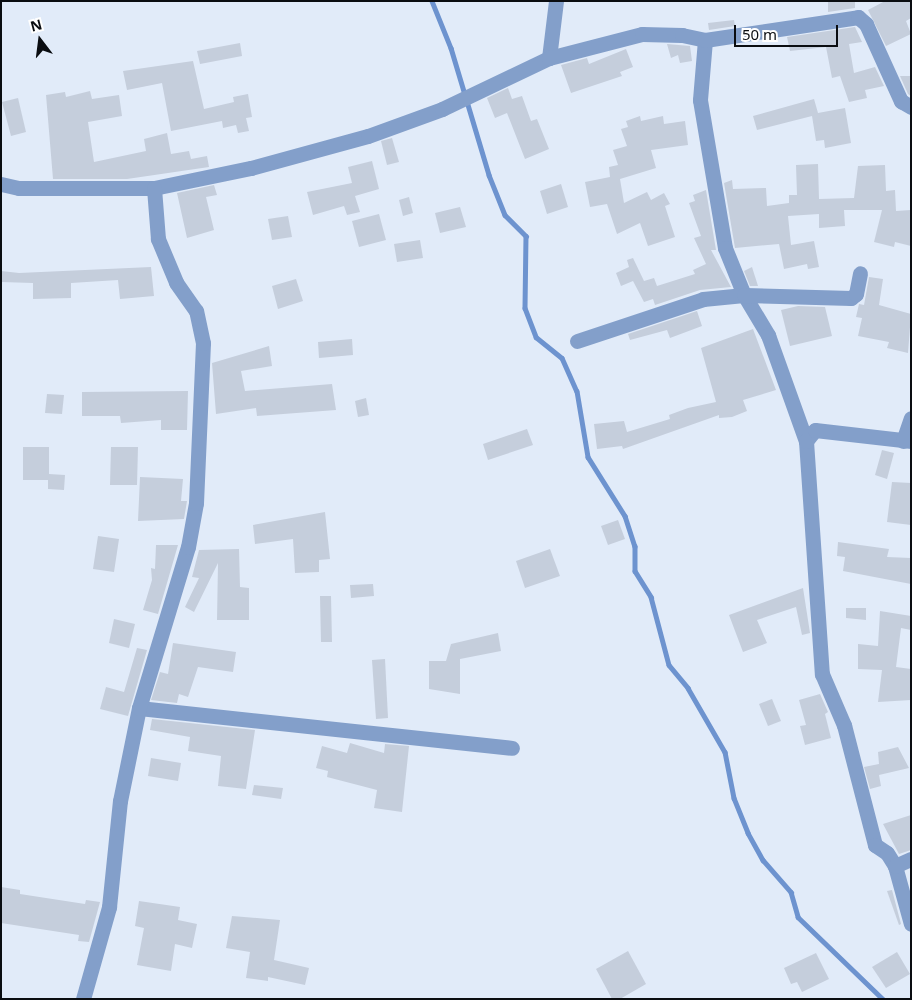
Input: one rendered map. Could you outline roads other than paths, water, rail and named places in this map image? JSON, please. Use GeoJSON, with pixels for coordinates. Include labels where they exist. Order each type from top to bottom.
{"type":"FeatureCollection","features":[{"type":"Feature","properties":{"kind":"street"},"geometry":{"type":"LineString","coordinates":[[548,58],[556,1]]}},
{"type":"Feature","properties":{"kind":"street"},"geometry":{"type":"LineString","coordinates":[[1,184],[19,188],[154,188],[270,164],[368,136],[442,108],[548,58],[642,34],[682,35],[705,40],[858,17],[866,24],[901,101],[911,107]]}},
{"type":"Feature","properties":{"kind":"street"},"geometry":{"type":"LineString","coordinates":[[705,40],[700,100],[725,248],[744,295],[768,335],[806,441],[822,674],[844,725],[875,846],[887,853],[895,866],[911,924]]}},
{"type":"Feature","properties":{"kind":"street"},"geometry":{"type":"LineString","coordinates":[[82,999],[109,907],[120,801],[139,708],[188,547],[196,503],[202,343],[196,311],[176,282],[158,239],[154,188]]}},
{"type":"Feature","properties":{"kind":"street"},"geometry":{"type":"LineString","coordinates":[[577,341],[684,304],[744,295],[851,298],[856,294],[860,273]]}},
{"type":"Feature","properties":{"kind":"street"},"geometry":{"type":"LineString","coordinates":[[806,441],[815,430],[907,441],[911,418]]}},
{"type":"Feature","properties":{"kind":"street"},"geometry":{"type":"LineString","coordinates":[[139,708],[512,748]]}},
{"type":"Feature","properties":{"kind":"street"},"geometry":{"type":"LineString","coordinates":[[895,866],[911,859]]}},
{"type":"Feature","properties":{"kind":"waterway"},"geometry":{"type":"LineString","coordinates":[[432,1],[451,48],[489,175],[505,215],[526,236],[525,308],[536,337],[562,358],[577,391],[588,457],[625,516],[635,546],[635,571],[651,597],[669,665],[688,688],[725,752],[734,798],[748,833],[763,860],[791,892],[798,917],[883,999]]}}]}
